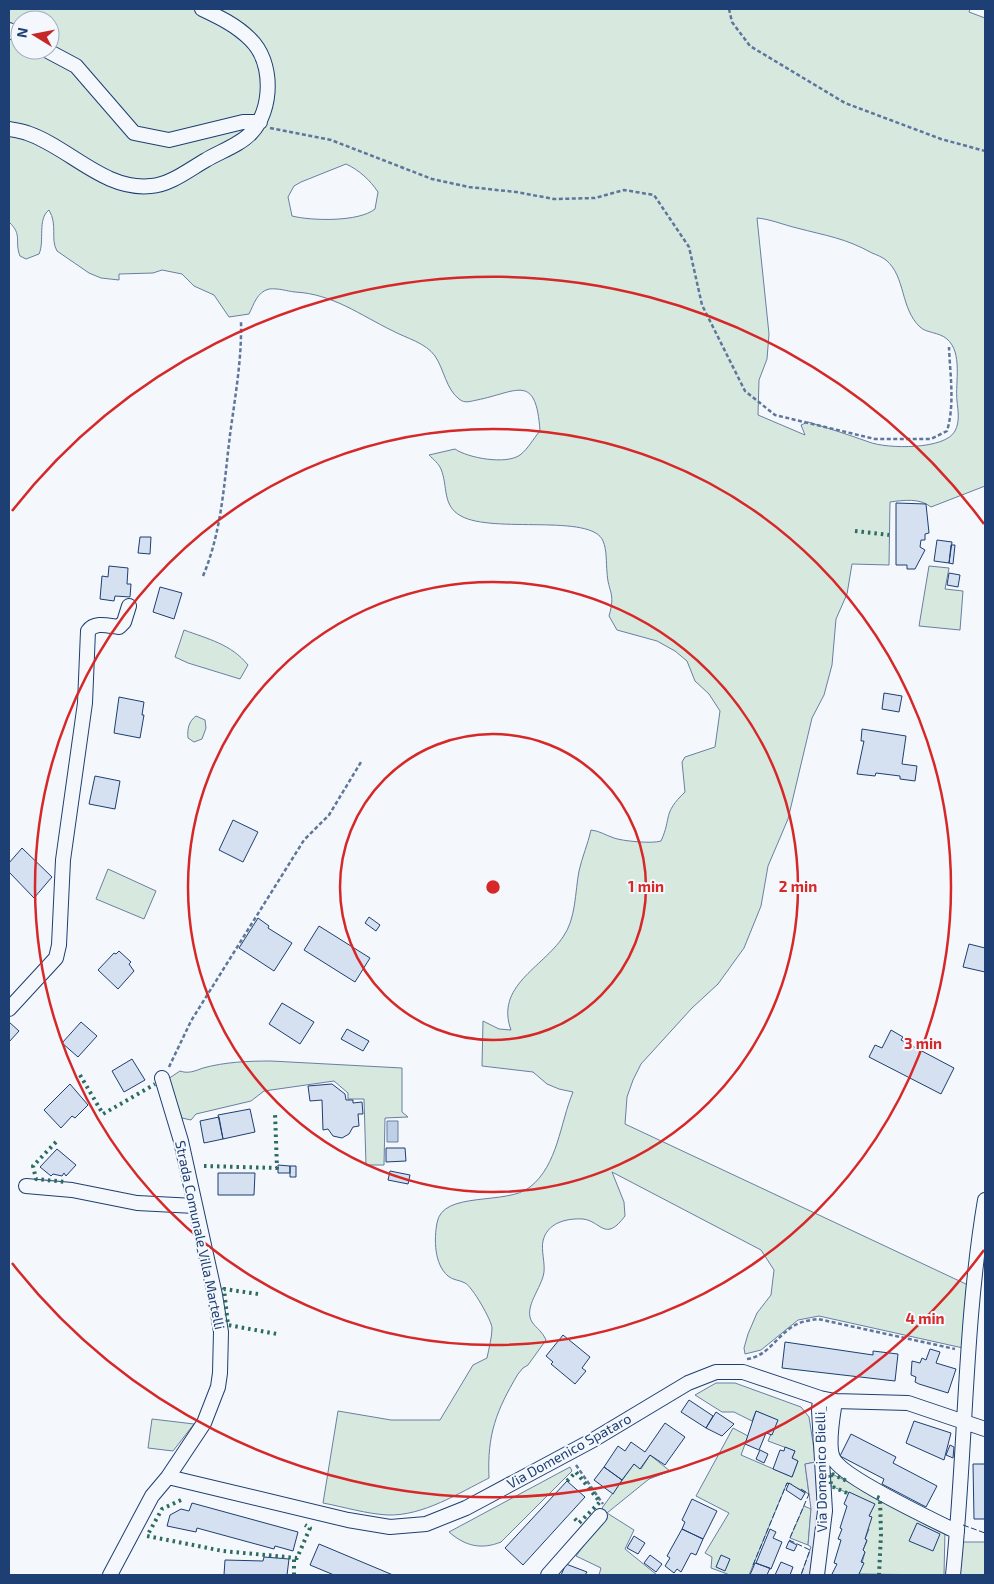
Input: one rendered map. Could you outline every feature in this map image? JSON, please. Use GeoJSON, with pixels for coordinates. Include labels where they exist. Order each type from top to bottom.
{"type":"FeatureCollection","features":[{"type":"Feature","properties":{"kind":"street"},"geometry":{"type":"LineString","coordinates":[[9,129],[28,133],[112,180],[137,186],[153,186],[175,178],[250,135],[262,120],[267,100],[267,77],[257,49],[251,40],[228,21],[202,9]]}},
{"type":"Feature","properties":{"kind":"street"},"geometry":{"type":"LineString","coordinates":[[60,57],[76,66],[134,133],[169,140],[243,122],[262,120]]}},
{"type":"Feature","properties":{"kind":"street"},"geometry":{"type":"LineString","coordinates":[[9,1008],[56,958],[59,945],[63,860],[86,703],[88,631],[92,626],[99,625],[119,627],[124,622],[129,606]]}},
{"type":"Feature","properties":{"kind":"street","name":"Strada Comunale Villa Martelli"},"geometry":{"type":"LineString","coordinates":[[110,1575],[139,1517],[152,1496],[168,1477],[204,1424],[218,1387],[220,1373],[221,1332],[219,1314],[165,1072]]}},
{"type":"Feature","properties":{"kind":"street"},"geometry":{"type":"LineString","coordinates":[[26,1186],[72,1190],[137,1202],[196,1206]]}},
{"type":"Feature","properties":{"kind":"street"},"geometry":{"type":"LineString","coordinates":[[952,1575],[966,1422],[967,1351],[978,1245],[985,1200]]}},
{"type":"Feature","properties":{"kind":"street","name":"Via Domenico Spataro"},"geometry":{"type":"LineString","coordinates":[[168,1477],[357,1521],[390,1527],[426,1524],[466,1508],[593,1440],[688,1383],[716,1372],[743,1372],[834,1401],[908,1403],[985,1429]]}},
{"type":"Feature","properties":{"kind":"street","name":"Via Domenico Bielli"},"geometry":{"type":"LineString","coordinates":[[817,1575],[825,1511],[819,1410],[820,1398]]}},
{"type":"Feature","properties":{"kind":"street"},"geometry":{"type":"LineString","coordinates":[[834,1401],[831,1433],[833,1458],[847,1474],[957,1532]]}},
{"type":"Feature","properties":{"kind":"street"},"geometry":{"type":"LineString","coordinates":[[548,1575],[601,1510]]}},
{"type":"Feature","properties":{"kind":"path"},"geometry":{"type":"LineString","coordinates":[[729,9],[732,22],[750,46],[845,103],[941,139],[985,151]]}},
{"type":"Feature","properties":{"kind":"path"},"geometry":{"type":"LineString","coordinates":[[262,120],[271,128],[331,140],[432,179],[468,187],[554,199],[595,198],[624,190],[654,194],[689,247],[702,305],[745,391],[775,415],[875,438],[931,439],[947,431],[950,420],[949,347]]}},
{"type":"Feature","properties":{"kind":"path"},"geometry":{"type":"LineString","coordinates":[[203,576],[216,538],[224,492],[240,367],[241,321]]}},
{"type":"Feature","properties":{"kind":"path"},"geometry":{"type":"LineString","coordinates":[[165,1072],[190,1021],[304,840],[329,815],[361,762]]}},
{"type":"Feature","properties":{"kind":"path"},"geometry":{"type":"LineString","coordinates":[[576,1465],[601,1510]]}},
{"type":"Feature","properties":{"kind":"shaded area"},"geometry":{"type":"Polygon","coordinates":[[[9,9],[970,9],[969,12],[985,18],[985,486],[931,507],[917,501],[890,502],[889,565],[852,564],[847,594],[836,619],[832,665],[824,695],[812,718],[788,819],[768,866],[761,906],[744,948],[718,984],[692,1008],[641,1064],[627,1097],[625,1124],[968,1285],[963,1348],[819,1316],[798,1320],[761,1350],[745,1354],[744,1348],[748,1334],[757,1313],[771,1295],[774,1270],[761,1250],[612,1172],[624,1202],[625,1216],[618,1224],[608,1229],[583,1219],[570,1219],[553,1226],[545,1235],[543,1241],[543,1278],[531,1304],[530,1316],[532,1322],[546,1340],[528,1365],[518,1374],[494,1424],[491,1436],[489,1478],[427,1508],[401,1514],[372,1513],[323,1503],[338,1411],[391,1420],[440,1420],[473,1365],[487,1358],[492,1335],[489,1318],[472,1290],[463,1282],[450,1277],[443,1271],[435,1244],[437,1223],[441,1213],[450,1206],[463,1202],[520,1193],[530,1187],[547,1167],[557,1143],[573,1092],[547,1084],[533,1072],[482,1066],[483,1021],[499,1029],[511,1030],[508,1015],[509,1001],[515,989],[554,948],[567,930],[574,905],[579,871],[591,830],[623,840],[661,841],[670,811],[685,792],[682,762],[685,757],[715,747],[720,711],[709,694],[695,681],[687,661],[675,651],[657,641],[617,630],[609,616],[612,597],[605,548],[603,541],[595,533],[581,528],[562,526],[495,524],[476,521],[461,516],[451,507],[441,469],[429,455],[455,449],[469,455],[497,460],[506,460],[520,455],[540,431],[538,412],[534,400],[529,393],[522,390],[513,391],[466,402],[461,401],[451,390],[438,361],[431,351],[416,341],[334,301],[309,294],[269,289],[262,293],[254,302],[249,314],[229,317],[214,295],[194,286],[182,274],[162,270],[153,273],[119,274],[119,280],[101,278],[89,273],[57,251],[54,242],[53,221],[49,210],[43,219],[39,254],[26,259],[20,256],[17,235],[9,222],[9,9]],[[346,164],[294,186],[288,197],[292,216],[311,219],[347,218],[368,213],[375,209],[378,192],[364,176],[346,164]],[[757,218],[769,334],[767,359],[759,380],[758,415],[805,435],[801,425],[808,422],[869,442],[889,446],[928,445],[949,437],[955,431],[958,424],[957,360],[955,352],[947,339],[923,329],[914,319],[909,311],[897,275],[886,260],[836,238],[757,218]]]}},
{"type":"Feature","properties":{"kind":"shaded area"},"geometry":{"type":"Polygon","coordinates":[[[929,566],[949,568],[945,589],[963,591],[960,630],[919,626],[929,566]]]}},
{"type":"Feature","properties":{"kind":"shaded area"},"geometry":{"type":"Polygon","coordinates":[[[184,630],[219,643],[241,658],[248,665],[240,679],[188,663],[175,657],[184,630]]]}},
{"type":"Feature","properties":{"kind":"shaded area"},"geometry":{"type":"Polygon","coordinates":[[[196,716],[205,720],[206,728],[202,739],[194,742],[188,738],[188,731],[190,723],[196,716]]]}},
{"type":"Feature","properties":{"kind":"shaded area"},"geometry":{"type":"Polygon","coordinates":[[[108,869],[156,891],[144,919],[96,899],[108,869]]]}},
{"type":"Feature","properties":{"kind":"shaded area"},"geometry":{"type":"Polygon","coordinates":[[[271,1061],[402,1068],[402,1112],[408,1117],[385,1118],[384,1165],[366,1165],[364,1099],[348,1099],[348,1093],[334,1081],[264,1091],[251,1101],[196,1114],[191,1120],[182,1118],[168,1079],[180,1071],[192,1072],[228,1063],[271,1061]]]}},
{"type":"Feature","properties":{"kind":"shaded area"},"geometry":{"type":"Polygon","coordinates":[[[716,1383],[735,1383],[801,1407],[809,1417],[816,1462],[805,1464],[809,1494],[787,1483],[749,1575],[730,1575],[711,1568],[712,1557],[705,1553],[729,1513],[696,1496],[733,1428],[748,1436],[741,1455],[792,1477],[798,1461],[792,1458],[795,1451],[768,1441],[777,1420],[756,1411],[752,1421],[734,1412],[722,1412],[695,1395],[716,1383]]]}},
{"type":"Feature","properties":{"kind":"shaded area"},"geometry":{"type":"Polygon","coordinates":[[[152,1419],[194,1424],[173,1451],[148,1448],[152,1419]]]}},
{"type":"Feature","properties":{"kind":"shaded area"},"geometry":{"type":"Polygon","coordinates":[[[650,1455],[670,1471],[649,1479],[607,1513],[634,1530],[625,1549],[657,1575],[599,1575],[601,1568],[576,1556],[607,1514],[602,1508],[634,1464],[641,1469],[650,1455]]]}},
{"type":"Feature","properties":{"kind":"shaded area"},"geometry":{"type":"Polygon","coordinates":[[[816,1462],[820,1497],[811,1575],[801,1575],[811,1547],[808,1545],[811,1509],[805,1464],[816,1462]]]}},
{"type":"Feature","properties":{"kind":"shaded area"},"geometry":{"type":"Polygon","coordinates":[[[570,1467],[572,1471],[501,1542],[487,1546],[473,1545],[461,1541],[449,1532],[570,1467]]]}},
{"type":"Feature","properties":{"kind":"shaded area"},"geometry":{"type":"Polygon","coordinates":[[[830,1473],[945,1530],[944,1575],[859,1574],[865,1552],[863,1550],[867,1541],[865,1539],[869,1529],[867,1528],[871,1517],[869,1516],[874,1504],[831,1486],[830,1473]]]}},
{"type":"Feature","properties":{"kind":"shaded area"},"geometry":{"type":"Polygon","coordinates":[[[804,1506],[811,1509],[808,1545],[790,1538],[804,1506]]]}},
{"type":"Feature","properties":{"kind":"shaded area"},"geometry":{"type":"Polygon","coordinates":[[[961,1542],[985,1542],[985,1575],[960,1575],[961,1542]]]}},
{"type":"Feature","properties":{"kind":"water"},"geometry":{"type":"Polygon","coordinates":[[[387,1121],[398,1121],[398,1142],[387,1142],[387,1121]]]}},
{"type":"Feature","properties":{"kind":"building"},"geometry":{"type":"Polygon","coordinates":[[[896,503],[926,504],[929,533],[925,534],[925,540],[921,540],[920,547],[925,550],[915,569],[907,569],[907,565],[896,565],[896,503]]]}},
{"type":"Feature","properties":{"kind":"building"},"geometry":{"type":"Polygon","coordinates":[[[140,537],[151,537],[150,554],[138,553],[140,537]]]}},
{"type":"Feature","properties":{"kind":"building"},"geometry":{"type":"Polygon","coordinates":[[[937,540],[952,542],[949,563],[934,561],[937,540]]]}},
{"type":"Feature","properties":{"kind":"building"},"geometry":{"type":"Polygon","coordinates":[[[951,545],[955,545],[953,564],[949,563],[951,545]]]}},
{"type":"Feature","properties":{"kind":"building"},"geometry":{"type":"Polygon","coordinates":[[[109,566],[128,568],[127,584],[131,584],[130,597],[115,596],[114,601],[100,599],[102,576],[108,577],[109,566]]]}},
{"type":"Feature","properties":{"kind":"building"},"geometry":{"type":"Polygon","coordinates":[[[949,573],[960,575],[958,587],[947,585],[949,573]]]}},
{"type":"Feature","properties":{"kind":"building"},"geometry":{"type":"Polygon","coordinates":[[[160,587],[182,593],[174,619],[153,612],[160,587]]]}},
{"type":"Feature","properties":{"kind":"building"},"geometry":{"type":"Polygon","coordinates":[[[884,693],[902,696],[899,712],[882,709],[884,693]]]}},
{"type":"Feature","properties":{"kind":"building"},"geometry":{"type":"Polygon","coordinates":[[[119,697],[144,702],[140,738],[114,733],[119,697]]]}},
{"type":"Feature","properties":{"kind":"building"},"geometry":{"type":"Polygon","coordinates":[[[862,729],[906,736],[902,764],[917,766],[915,781],[900,779],[900,776],[876,773],[875,776],[857,774],[864,741],[861,741],[862,729]]]}},
{"type":"Feature","properties":{"kind":"building"},"geometry":{"type":"Polygon","coordinates":[[[95,776],[120,781],[115,809],[89,804],[95,776]]]}},
{"type":"Feature","properties":{"kind":"building"},"geometry":{"type":"Polygon","coordinates":[[[233,820],[258,832],[243,862],[219,850],[233,820]]]}},
{"type":"Feature","properties":{"kind":"building"},"geometry":{"type":"Polygon","coordinates":[[[22,848],[52,877],[34,898],[9,872],[9,863],[22,848]]]}},
{"type":"Feature","properties":{"kind":"building"},"geometry":{"type":"Polygon","coordinates":[[[369,917],[380,925],[376,931],[365,923],[369,917]]]}},
{"type":"Feature","properties":{"kind":"building"},"geometry":{"type":"Polygon","coordinates":[[[258,918],[269,926],[268,928],[292,943],[274,971],[239,948],[258,918]]]}},
{"type":"Feature","properties":{"kind":"building"},"geometry":{"type":"Polygon","coordinates":[[[319,926],[370,958],[355,982],[304,950],[319,926]]]}},
{"type":"Feature","properties":{"kind":"building"},"geometry":{"type":"Polygon","coordinates":[[[969,944],[985,948],[985,972],[963,967],[969,944]]]}},
{"type":"Feature","properties":{"kind":"building"},"geometry":{"type":"Polygon","coordinates":[[[119,951],[131,962],[129,964],[134,971],[118,989],[98,970],[114,953],[116,954],[119,951]]]}},
{"type":"Feature","properties":{"kind":"building"},"geometry":{"type":"Polygon","coordinates":[[[282,1003],[314,1022],[300,1044],[269,1024],[282,1003]]]}},
{"type":"Feature","properties":{"kind":"building"},"geometry":{"type":"Polygon","coordinates":[[[9,1022],[19,1031],[9,1042],[9,1022]]]}},
{"type":"Feature","properties":{"kind":"building"},"geometry":{"type":"Polygon","coordinates":[[[81,1022],[97,1036],[78,1057],[62,1043],[81,1022]]]}},
{"type":"Feature","properties":{"kind":"building"},"geometry":{"type":"Polygon","coordinates":[[[347,1029],[369,1041],[363,1051],[341,1039],[347,1029]]]}},
{"type":"Feature","properties":{"kind":"building"},"geometry":{"type":"Polygon","coordinates":[[[891,1030],[903,1037],[901,1040],[954,1068],[941,1094],[869,1057],[875,1045],[882,1048],[891,1030]]]}},
{"type":"Feature","properties":{"kind":"building"},"geometry":{"type":"Polygon","coordinates":[[[132,1059],[145,1080],[124,1092],[112,1071],[132,1059]]]}},
{"type":"Feature","properties":{"kind":"building"},"geometry":{"type":"Polygon","coordinates":[[[70,1084],[88,1105],[75,1118],[72,1116],[61,1128],[44,1110],[70,1084]]]}},
{"type":"Feature","properties":{"kind":"building"},"geometry":{"type":"Polygon","coordinates":[[[332,1084],[345,1094],[346,1100],[353,1100],[353,1103],[362,1102],[363,1114],[358,1114],[359,1126],[353,1127],[349,1134],[342,1138],[333,1136],[328,1129],[323,1130],[322,1100],[310,1101],[308,1086],[332,1084]]]}},
{"type":"Feature","properties":{"kind":"building"},"geometry":{"type":"Polygon","coordinates":[[[250,1109],[255,1132],[223,1139],[218,1115],[250,1109]]]}},
{"type":"Feature","properties":{"kind":"building"},"geometry":{"type":"Polygon","coordinates":[[[219,1117],[223,1139],[204,1143],[200,1121],[219,1117]]]}},
{"type":"Feature","properties":{"kind":"building"},"geometry":{"type":"Polygon","coordinates":[[[386,1148],[405,1148],[406,1161],[386,1162],[386,1148]]]}},
{"type":"Feature","properties":{"kind":"building"},"geometry":{"type":"Polygon","coordinates":[[[57,1149],[76,1165],[66,1176],[64,1173],[62,1176],[53,1174],[51,1176],[40,1167],[57,1149]]]}},
{"type":"Feature","properties":{"kind":"building"},"geometry":{"type":"Polygon","coordinates":[[[278,1165],[290,1166],[290,1173],[278,1173],[278,1165]]]}},
{"type":"Feature","properties":{"kind":"building"},"geometry":{"type":"Polygon","coordinates":[[[290,1166],[296,1166],[296,1177],[290,1177],[290,1166]]]}},
{"type":"Feature","properties":{"kind":"building"},"geometry":{"type":"Polygon","coordinates":[[[390,1171],[410,1175],[408,1184],[388,1180],[390,1171]]]}},
{"type":"Feature","properties":{"kind":"building"},"geometry":{"type":"Polygon","coordinates":[[[218,1173],[255,1173],[254,1195],[218,1195],[218,1173]]]}},
{"type":"Feature","properties":{"kind":"building"},"geometry":{"type":"Polygon","coordinates":[[[563,1335],[590,1357],[582,1368],[586,1371],[575,1384],[551,1364],[553,1362],[546,1356],[563,1335]]]}},
{"type":"Feature","properties":{"kind":"building"},"geometry":{"type":"Polygon","coordinates":[[[785,1342],[873,1355],[873,1351],[898,1354],[895,1381],[782,1368],[785,1342]]]}},
{"type":"Feature","properties":{"kind":"building"},"geometry":{"type":"Polygon","coordinates":[[[930,1349],[940,1352],[936,1363],[956,1369],[948,1393],[919,1384],[915,1382],[916,1377],[911,1375],[912,1361],[920,1363],[922,1358],[926,1360],[930,1349]]]}},
{"type":"Feature","properties":{"kind":"building"},"geometry":{"type":"Polygon","coordinates":[[[689,1400],[713,1416],[706,1428],[681,1412],[689,1400]]]}},
{"type":"Feature","properties":{"kind":"building"},"geometry":{"type":"Polygon","coordinates":[[[756,1411],[778,1420],[772,1435],[766,1433],[759,1450],[745,1444],[756,1411]]]}},
{"type":"Feature","properties":{"kind":"building"},"geometry":{"type":"Polygon","coordinates":[[[716,1412],[734,1424],[722,1436],[706,1428],[716,1412]]]}},
{"type":"Feature","properties":{"kind":"building"},"geometry":{"type":"Polygon","coordinates":[[[914,1421],[951,1433],[944,1460],[906,1443],[914,1421]]]}},
{"type":"Feature","properties":{"kind":"building"},"geometry":{"type":"Polygon","coordinates":[[[665,1423],[685,1437],[665,1465],[650,1455],[640,1469],[634,1464],[622,1480],[604,1467],[618,1446],[625,1451],[631,1442],[645,1452],[665,1423]]]}},
{"type":"Feature","properties":{"kind":"building"},"geometry":{"type":"Polygon","coordinates":[[[851,1434],[896,1457],[893,1463],[937,1486],[926,1507],[882,1484],[884,1479],[840,1456],[851,1434]]]}},
{"type":"Feature","properties":{"kind":"building"},"geometry":{"type":"Polygon","coordinates":[[[950,1445],[954,1447],[953,1458],[946,1455],[950,1445]]]}},
{"type":"Feature","properties":{"kind":"building"},"geometry":{"type":"Polygon","coordinates":[[[785,1447],[795,1451],[792,1458],[798,1461],[792,1477],[773,1469],[780,1450],[784,1451],[785,1447]]]}},
{"type":"Feature","properties":{"kind":"building"},"geometry":{"type":"Polygon","coordinates":[[[760,1450],[768,1454],[764,1463],[756,1459],[760,1450]]]}},
{"type":"Feature","properties":{"kind":"building"},"geometry":{"type":"Polygon","coordinates":[[[973,1464],[985,1464],[985,1519],[974,1519],[973,1464]]]}},
{"type":"Feature","properties":{"kind":"building"},"geometry":{"type":"Polygon","coordinates":[[[604,1467],[622,1480],[613,1494],[594,1480],[604,1467]]]}},
{"type":"Feature","properties":{"kind":"building"},"geometry":{"type":"Polygon","coordinates":[[[567,1481],[585,1497],[523,1565],[505,1548],[567,1481]]]}},
{"type":"Feature","properties":{"kind":"building"},"geometry":{"type":"Polygon","coordinates":[[[789,1483],[805,1493],[801,1500],[786,1490],[789,1483]]]}},
{"type":"Feature","properties":{"kind":"building"},"geometry":{"type":"Polygon","coordinates":[[[849,1492],[875,1504],[869,1516],[872,1517],[865,1539],[867,1540],[863,1550],[865,1552],[861,1562],[864,1563],[859,1574],[861,1575],[834,1575],[832,1574],[837,1564],[834,1563],[841,1540],[838,1539],[842,1529],[840,1528],[847,1506],[844,1504],[849,1492]]]}},
{"type":"Feature","properties":{"kind":"building"},"geometry":{"type":"Polygon","coordinates":[[[692,1499],[717,1511],[703,1539],[682,1529],[685,1522],[682,1520],[692,1499]]]}},
{"type":"Feature","properties":{"kind":"building"},"geometry":{"type":"Polygon","coordinates":[[[192,1503],[298,1532],[293,1551],[275,1546],[274,1549],[197,1528],[196,1532],[167,1526],[170,1515],[181,1509],[189,1511],[192,1503]]]}},
{"type":"Feature","properties":{"kind":"building"},"geometry":{"type":"Polygon","coordinates":[[[917,1523],[940,1534],[933,1551],[909,1541],[917,1523]]]}},
{"type":"Feature","properties":{"kind":"building"},"geometry":{"type":"Polygon","coordinates":[[[682,1529],[703,1539],[696,1555],[691,1553],[681,1572],[677,1569],[674,1573],[665,1566],[670,1558],[667,1556],[682,1529]]]}},
{"type":"Feature","properties":{"kind":"building"},"geometry":{"type":"Polygon","coordinates":[[[770,1529],[776,1532],[773,1538],[782,1542],[771,1569],[756,1563],[770,1529]]]}},
{"type":"Feature","properties":{"kind":"building"},"geometry":{"type":"Polygon","coordinates":[[[634,1536],[645,1543],[638,1554],[627,1548],[634,1536]]]}},
{"type":"Feature","properties":{"kind":"building"},"geometry":{"type":"Polygon","coordinates":[[[789,1541],[797,1545],[794,1551],[786,1548],[789,1541]]]}},
{"type":"Feature","properties":{"kind":"building"},"geometry":{"type":"Polygon","coordinates":[[[319,1544],[393,1575],[334,1575],[310,1565],[319,1544]]]}},
{"type":"Feature","properties":{"kind":"building"},"geometry":{"type":"Polygon","coordinates":[[[650,1555],[662,1564],[656,1572],[644,1563],[650,1555]]]}},
{"type":"Feature","properties":{"kind":"building"},"geometry":{"type":"Polygon","coordinates":[[[721,1555],[730,1559],[725,1571],[716,1567],[721,1555]]]}},
{"type":"Feature","properties":{"kind":"building"},"geometry":{"type":"Polygon","coordinates":[[[264,1557],[289,1559],[287,1575],[224,1575],[225,1560],[263,1561],[264,1557]]]}},
{"type":"Feature","properties":{"kind":"building"},"geometry":{"type":"Polygon","coordinates":[[[781,1562],[793,1567],[790,1575],[775,1575],[781,1562]]]}},
{"type":"Feature","properties":{"kind":"building"},"geometry":{"type":"Polygon","coordinates":[[[755,1563],[770,1568],[767,1575],[750,1575],[755,1563]]]}},
{"type":"Feature","properties":{"kind":"building"},"geometry":{"type":"Polygon","coordinates":[[[566,1564],[587,1572],[585,1575],[561,1575],[566,1564]]]}},
{"type":"Feature","properties":{"kind":"hedge"},"geometry":{"type":"LineString","coordinates":[[855,531],[889,535]]}},
{"type":"Feature","properties":{"kind":"hedge"},"geometry":{"type":"LineString","coordinates":[[80,1075],[103,1114],[155,1084]]}},
{"type":"Feature","properties":{"kind":"hedge"},"geometry":{"type":"LineString","coordinates":[[204,1166],[277,1168],[275,1113]]}},
{"type":"Feature","properties":{"kind":"hedge"},"geometry":{"type":"LineString","coordinates":[[56,1142],[33,1166],[36,1179],[66,1182]]}},
{"type":"Feature","properties":{"kind":"hedge"},"geometry":{"type":"LineString","coordinates":[[258,1294],[224,1289],[228,1325],[277,1334]]}},
{"type":"Feature","properties":{"kind":"hedge"},"geometry":{"type":"LineString","coordinates":[[567,1481],[576,1472],[600,1502],[579,1523],[572,1516]]}},
{"type":"Feature","properties":{"kind":"hedge"},"geometry":{"type":"LineString","coordinates":[[847,1493],[831,1486],[830,1473],[849,1482]]}},
{"type":"Feature","properties":{"kind":"hedge"},"geometry":{"type":"LineString","coordinates":[[877,1497],[880,1498],[881,1534],[879,1575]]}},
{"type":"Feature","properties":{"kind":"hedge"},"geometry":{"type":"LineString","coordinates":[[181,1500],[162,1509],[147,1536],[223,1551],[297,1558],[310,1528],[305,1525]]}},
{"type":"Feature","properties":{"kind":"hedge"},"geometry":{"type":"LineString","coordinates":[[294,1558],[294,1575]]}},
{"type":"Feature","properties":{"kind":"fence"},"geometry":{"type":"LineString","coordinates":[[753,1565],[787,1483],[792,1484]]}},
{"type":"Feature","properties":{"kind":"fence"},"geometry":{"type":"LineString","coordinates":[[801,1489],[809,1494],[789,1540],[810,1550],[801,1575]]}},
{"type":"Feature","properties":{"kind":"fence"},"geometry":{"type":"LineString","coordinates":[[963,1525],[985,1533]]}}]}
